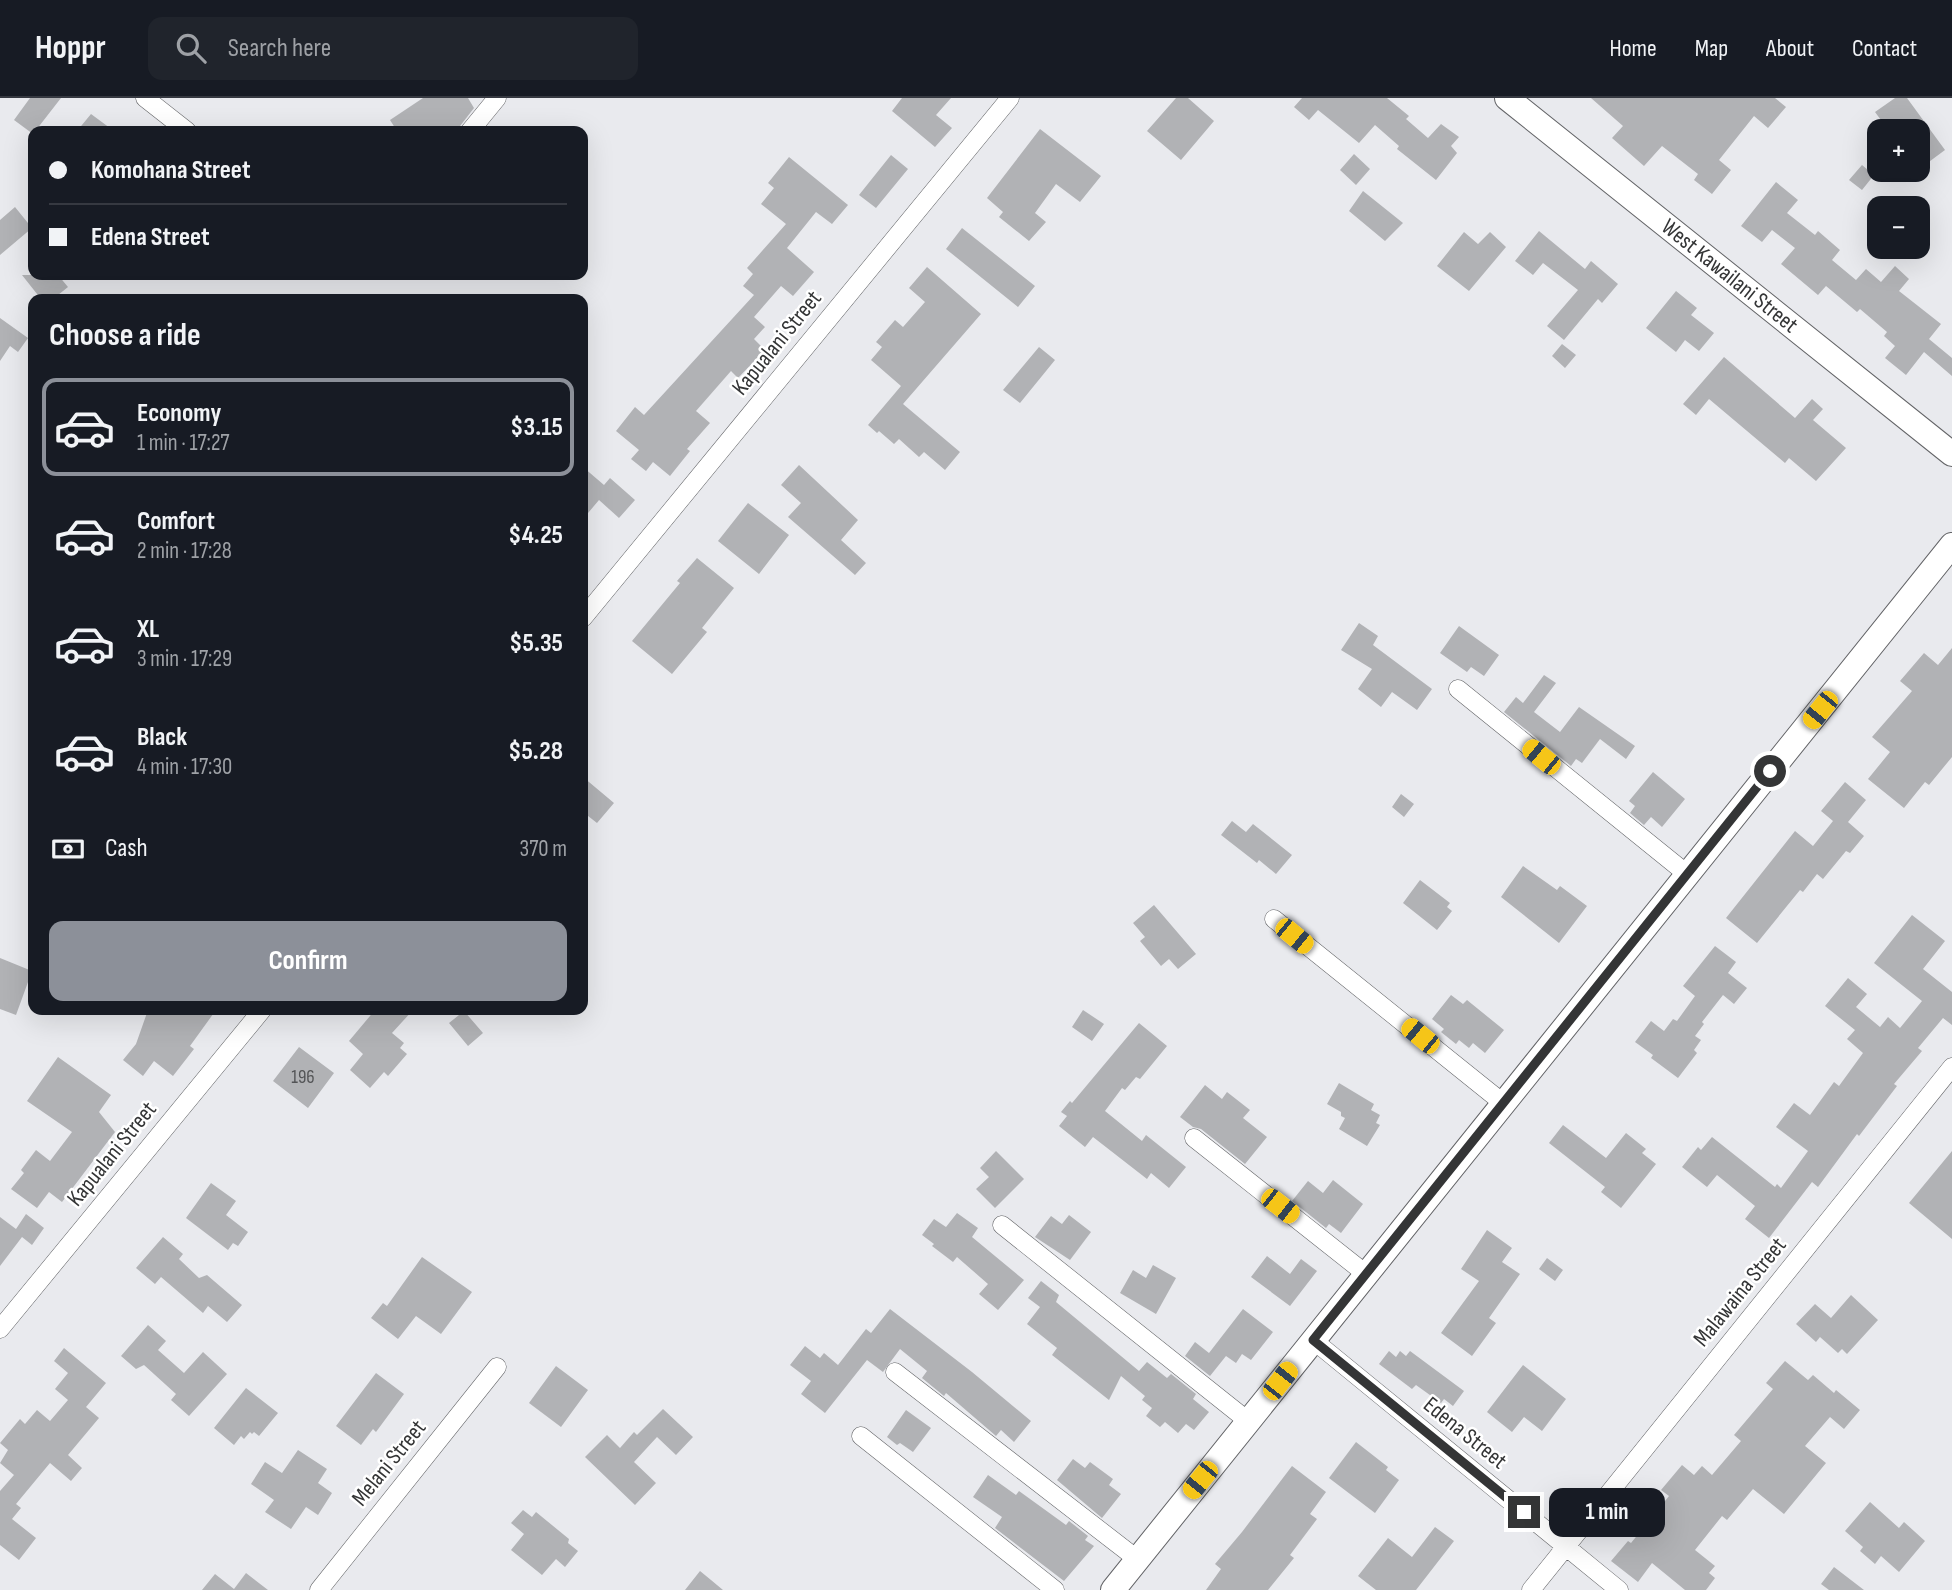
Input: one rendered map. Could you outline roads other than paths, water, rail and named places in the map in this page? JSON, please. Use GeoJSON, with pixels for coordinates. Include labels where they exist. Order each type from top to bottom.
{"type":"FeatureCollection","features":[{"type":"Feature","properties":{"kind":"street"},"geometry":{"type":"LineString","coordinates":[[145,98],[181,126]]}},
{"type":"Feature","properties":{"kind":"street"},"geometry":{"type":"LineString","coordinates":[[474,126],[496,98]]}},
{"type":"Feature","properties":{"kind":"street","name":"Kapualani Street"},"geometry":{"type":"LineString","coordinates":[[588,612],[1010,98]]}},
{"type":"Feature","properties":{"kind":"street","name":"West Kawailani Street"},"geometry":{"type":"LineString","coordinates":[[1507,98],[1952,454]]}},
{"type":"Feature","properties":{"kind":"street"},"geometry":{"type":"LineString","coordinates":[[1113,1590],[1952,545]]}},
{"type":"Feature","properties":{"kind":"street"},"geometry":{"type":"LineString","coordinates":[[1458,689],[1687,874]]}},
{"type":"Feature","properties":{"kind":"street"},"geometry":{"type":"LineString","coordinates":[[1274,919],[1503,1103]]}},
{"type":"Feature","properties":{"kind":"street","name":"Kapualani Street"},"geometry":{"type":"LineString","coordinates":[[0,1329],[258,1015]]}},
{"type":"Feature","properties":{"kind":"street","name":"Malawaina Street"},"geometry":{"type":"LineString","coordinates":[[1531,1590],[1952,1067]]}},
{"type":"Feature","properties":{"kind":"street"},"geometry":{"type":"LineString","coordinates":[[1194,1138],[1366,1274]]}},
{"type":"Feature","properties":{"kind":"street"},"geometry":{"type":"LineString","coordinates":[[1002,1225],[1248,1421]]}},
{"type":"Feature","properties":{"kind":"street","name":"Edena Street"},"geometry":{"type":"LineString","coordinates":[[1313,1340],[1619,1590]]}},
{"type":"Feature","properties":{"kind":"street","name":"Melani Street"},"geometry":{"type":"LineString","coordinates":[[319,1590],[497,1367]]}},
{"type":"Feature","properties":{"kind":"street"},"geometry":{"type":"LineString","coordinates":[[895,1372],[1137,1559]]}},
{"type":"Feature","properties":{"kind":"street"},"geometry":{"type":"LineString","coordinates":[[861,1436],[1055,1590]]}}]}
